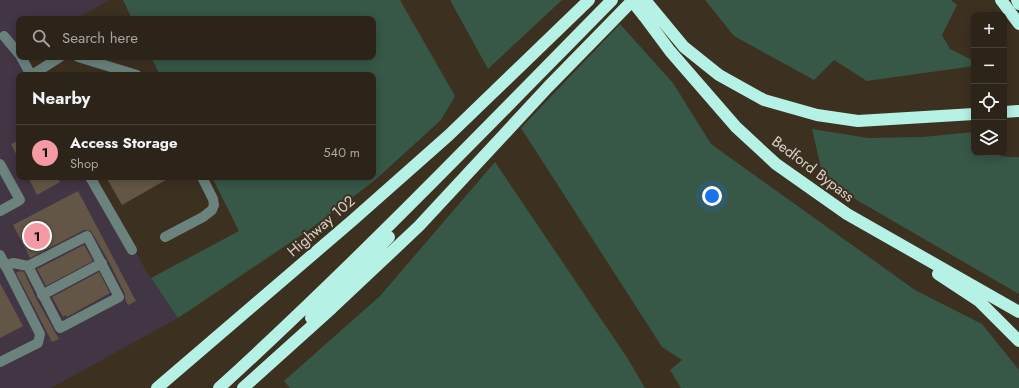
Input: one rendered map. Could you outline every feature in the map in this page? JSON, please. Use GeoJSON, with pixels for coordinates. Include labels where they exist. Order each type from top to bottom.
{"type":"FeatureCollection","features":[{"type":"Feature","properties":{"kind":"highway","name":"Highway 102"},"geometry":{"type":"LineString","coordinates":[[157,388],[347,225],[449,135],[589,0]]}},
{"type":"Feature","properties":{"kind":"highway"},"geometry":{"type":"LineString","coordinates":[[219,388],[284,329],[379,236],[612,0]]}},
{"type":"Feature","properties":{"kind":"highway"},"geometry":{"type":"LineString","coordinates":[[243,388],[338,303],[419,226],[548,87],[632,0]]}},
{"type":"Feature","properties":{"kind":"highway","name":"Bedford Bypass"},"geometry":{"type":"LineString","coordinates":[[632,0],[647,8],[684,47],[719,75],[764,100],[817,115],[858,121],[971,114]]}},
{"type":"Feature","properties":{"kind":"highway"},"geometry":{"type":"LineString","coordinates":[[1001,0],[1019,24]]}},
{"type":"Feature","properties":{"kind":"highway"},"geometry":{"type":"LineString","coordinates":[[1017,0],[1019,4]]}},
{"type":"Feature","properties":{"kind":"highway","name":"Bedford Bypass"},"geometry":{"type":"LineString","coordinates":[[647,8],[670,51],[736,127],[776,164],[847,214],[1019,312]]}},
{"type":"Feature","properties":{"kind":"highway"},"geometry":{"type":"LineString","coordinates":[[280,356],[326,302],[525,96],[539,74]]}},
{"type":"Feature","properties":{"kind":"highway"},"geometry":{"type":"LineString","coordinates":[[1007,112],[1019,111]]}},
{"type":"Feature","properties":{"kind":"highway"},"geometry":{"type":"LineString","coordinates":[[847,214],[979,301],[1019,341]]}},
{"type":"Feature","properties":{"kind":"lane"},"geometry":{"type":"LineString","coordinates":[[3,36],[16,51]]}},
{"type":"Feature","properties":{"kind":"lane"},"geometry":{"type":"LineString","coordinates":[[23,60],[30,72]]}},
{"type":"Feature","properties":{"kind":"lane"},"geometry":{"type":"LineString","coordinates":[[37,72],[55,60]]}},
{"type":"Feature","properties":{"kind":"lane"},"geometry":{"type":"LineString","coordinates":[[88,60],[127,72]]}},
{"type":"Feature","properties":{"kind":"lane"},"geometry":{"type":"LineString","coordinates":[[0,164],[20,200],[0,211]]}},
{"type":"Feature","properties":{"kind":"lane"},"geometry":{"type":"LineString","coordinates":[[92,180],[132,250]]}},
{"type":"Feature","properties":{"kind":"lane"},"geometry":{"type":"LineString","coordinates":[[165,237],[203,217],[212,210],[213,199],[204,180]]}},
{"type":"Feature","properties":{"kind":"lane"},"geometry":{"type":"LineString","coordinates":[[2,259],[28,266],[87,236],[120,297],[60,328],[28,266]]}},
{"type":"Feature","properties":{"kind":"lane"},"geometry":{"type":"LineString","coordinates":[[0,362],[38,343],[40,334],[2,259]]}},
{"type":"Feature","properties":{"kind":"lane"},"geometry":{"type":"LineString","coordinates":[[42,295],[102,263]]}},
{"type":"Feature","properties":{"kind":"shaded area"},"geometry":{"type":"Polygon","coordinates":[[[0,0],[109,0],[81,16],[16,16],[16,60],[22,60],[32,72],[16,72],[16,180],[95,180],[147,272],[178,318],[51,388],[0,388],[0,0]]]}},
{"type":"Feature","properties":{"kind":"green space"},"geometry":{"type":"Polygon","coordinates":[[[123,0],[400,0],[455,96],[441,120],[376,179],[376,72],[158,72],[152,60],[376,60],[376,16],[131,16],[123,0]]]}},
{"type":"Feature","properties":{"kind":"green space"},"geometry":{"type":"Polygon","coordinates":[[[450,0],[562,0],[488,69],[450,0]]]}},
{"type":"Feature","properties":{"kind":"green space"},"geometry":{"type":"Polygon","coordinates":[[[705,0],[951,0],[957,5],[942,35],[950,49],[971,60],[971,66],[867,81],[834,60],[814,80],[734,36],[705,0]]]}},
{"type":"Feature","properties":{"kind":"green space"},"geometry":{"type":"Polygon","coordinates":[[[620,24],[673,83],[711,144],[915,290],[982,324],[1019,370],[1019,388],[681,388],[670,370],[682,360],[662,347],[521,128],[620,24]]]}},
{"type":"Feature","properties":{"kind":"green space"},"geometry":{"type":"Polygon","coordinates":[[[812,129],[868,138],[922,137],[971,132],[971,156],[1019,157],[1019,294],[824,181],[812,129]]]}},
{"type":"Feature","properties":{"kind":"green space"},"geometry":{"type":"Polygon","coordinates":[[[495,162],[628,359],[645,388],[290,388],[284,381],[380,296],[495,162]]]}},
{"type":"Feature","properties":{"kind":"green space"},"geometry":{"type":"Polygon","coordinates":[[[214,180],[375,180],[309,230],[178,318],[151,278],[239,231],[214,180]]]}},
{"type":"Feature","properties":{"kind":"building"},"geometry":{"type":"Polygon","coordinates":[[[16,142],[16,154],[11,144],[16,142]]]}},
{"type":"Feature","properties":{"kind":"building"},"geometry":{"type":"Polygon","coordinates":[[[30,180],[59,180],[60,182],[37,195],[30,180]]]}},
{"type":"Feature","properties":{"kind":"building"},"geometry":{"type":"Polygon","coordinates":[[[108,180],[166,180],[122,205],[108,180]]]}},
{"type":"Feature","properties":{"kind":"building"},"geometry":{"type":"Polygon","coordinates":[[[78,191],[136,301],[128,305],[125,299],[125,294],[108,260],[91,231],[84,230],[30,258],[13,225],[78,191]]]}},
{"type":"Feature","properties":{"kind":"building"},"geometry":{"type":"Polygon","coordinates":[[[84,245],[93,261],[46,286],[37,269],[84,245]]]}},
{"type":"Feature","properties":{"kind":"building"},"geometry":{"type":"Polygon","coordinates":[[[20,271],[24,272],[36,298],[59,339],[52,342],[16,273],[20,271]]]}},
{"type":"Feature","properties":{"kind":"building"},"geometry":{"type":"Polygon","coordinates":[[[99,272],[110,293],[67,317],[66,315],[63,317],[52,297],[99,272]]]}},
{"type":"Feature","properties":{"kind":"building"},"geometry":{"type":"Polygon","coordinates":[[[0,283],[23,326],[0,338],[0,283]]]}},
{"type":"Feature","properties":{"kind":"place","name":"Access Storage"},"geometry":{"type":"Point","coordinates":[37,236]}}]}
